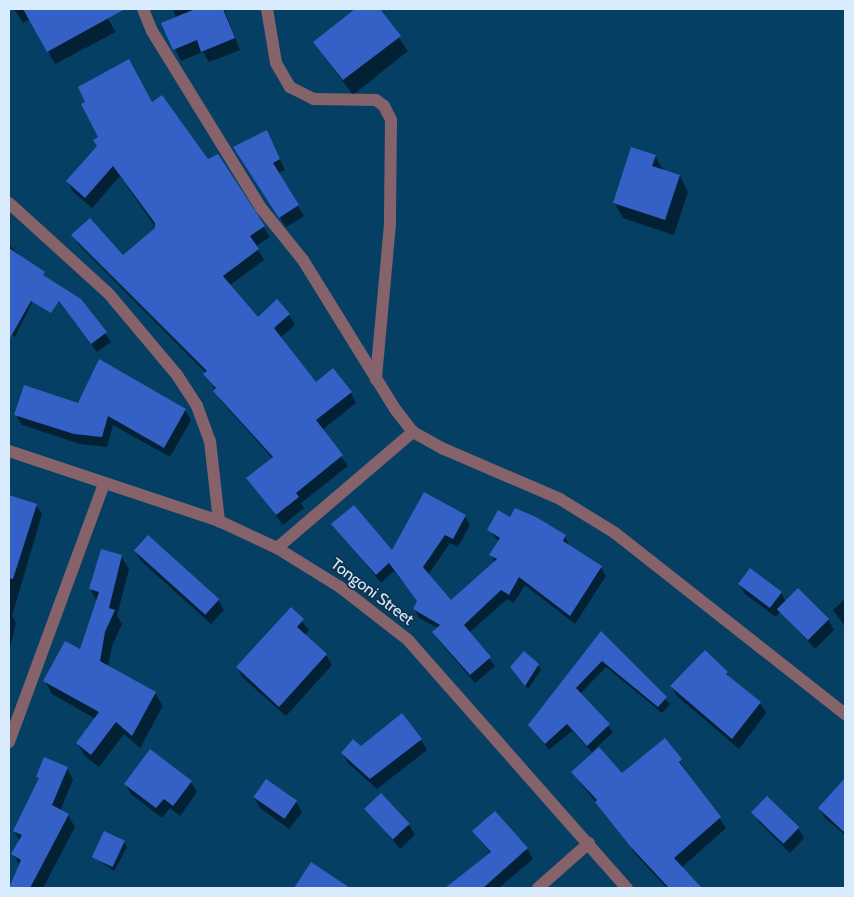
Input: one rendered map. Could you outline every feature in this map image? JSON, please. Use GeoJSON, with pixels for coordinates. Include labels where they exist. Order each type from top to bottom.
{"type":"FeatureCollection","features":[{"type":"Feature","properties":{"kind":"street"},"geometry":{"type":"LineString","coordinates":[[143,9],[152,31],[261,208],[303,260],[376,379],[413,432],[444,450],[560,499],[615,533],[845,714]]}},
{"type":"Feature","properties":{"kind":"street"},"geometry":{"type":"LineString","coordinates":[[268,9],[276,63],[290,87],[314,99],[376,100],[384,106],[391,120],[390,224],[376,379]]}},
{"type":"Feature","properties":{"kind":"street"},"geometry":{"type":"LineString","coordinates":[[9,203],[109,294],[177,375],[197,406],[210,441],[219,520]]}},
{"type":"Feature","properties":{"kind":"street"},"geometry":{"type":"LineString","coordinates":[[277,548],[413,432]]}},
{"type":"Feature","properties":{"kind":"street","name":"Tongoni Street"},"geometry":{"type":"LineString","coordinates":[[9,451],[104,484],[219,520],[277,548],[340,587],[408,640],[627,888]]}},
{"type":"Feature","properties":{"kind":"street"},"geometry":{"type":"LineString","coordinates":[[9,742],[104,484]]}},
{"type":"Feature","properties":{"kind":"street"},"geometry":{"type":"LineString","coordinates":[[538,888],[589,843]]}},
{"type":"Feature","properties":{"kind":"building"},"geometry":{"type":"Polygon","coordinates":[[[23,9],[125,9],[47,52],[23,9]]]}},
{"type":"Feature","properties":{"kind":"building"},"geometry":{"type":"Polygon","coordinates":[[[195,9],[223,9],[235,38],[201,52],[197,40],[173,50],[161,23],[195,9]]]}},
{"type":"Feature","properties":{"kind":"building"},"geometry":{"type":"Polygon","coordinates":[[[355,9],[380,9],[401,36],[343,80],[313,42],[355,9]]]}},
{"type":"Feature","properties":{"kind":"building"},"geometry":{"type":"Polygon","coordinates":[[[129,59],[152,102],[162,95],[208,159],[218,154],[265,226],[250,236],[259,249],[223,276],[258,317],[277,299],[290,314],[274,328],[316,382],[333,368],[352,392],[316,420],[343,455],[296,493],[299,497],[276,515],[246,478],[273,457],[213,391],[216,388],[203,374],[207,371],[71,235],[90,218],[123,255],[155,228],[155,223],[113,166],[85,198],[66,181],[97,146],[93,140],[98,137],[81,104],[85,102],[78,87],[129,59]]]}},
{"type":"Feature","properties":{"kind":"building"},"geometry":{"type":"Polygon","coordinates":[[[267,130],[280,159],[273,163],[299,205],[279,218],[233,147],[267,130]]]}},
{"type":"Feature","properties":{"kind":"building"},"geometry":{"type":"Polygon","coordinates":[[[631,147],[656,155],[652,166],[680,175],[665,220],[613,203],[631,147]]]}},
{"type":"Feature","properties":{"kind":"building"},"geometry":{"type":"Polygon","coordinates":[[[9,248],[45,272],[43,275],[81,299],[107,332],[91,344],[59,301],[51,313],[31,301],[9,340],[9,248]]]}},
{"type":"Feature","properties":{"kind":"building"},"geometry":{"type":"Polygon","coordinates":[[[99,359],[186,409],[164,448],[108,416],[102,437],[74,434],[14,415],[24,385],[78,403],[99,359]]]}},
{"type":"Feature","properties":{"kind":"building"},"geometry":{"type":"Polygon","coordinates":[[[424,492],[466,515],[453,539],[445,535],[423,567],[451,600],[497,559],[489,555],[500,538],[487,530],[498,510],[510,517],[515,508],[536,517],[566,535],[563,541],[602,566],[570,616],[519,577],[509,595],[501,590],[464,625],[491,657],[470,675],[432,632],[440,625],[413,609],[417,601],[389,563],[376,575],[331,524],[354,505],[392,550],[424,492]]]}},
{"type":"Feature","properties":{"kind":"building"},"geometry":{"type":"Polygon","coordinates":[[[9,495],[37,504],[13,579],[9,578],[9,495]]]}},
{"type":"Feature","properties":{"kind":"building"},"geometry":{"type":"Polygon","coordinates":[[[148,535],[219,599],[205,615],[134,551],[148,535]]]}},
{"type":"Feature","properties":{"kind":"building"},"geometry":{"type":"Polygon","coordinates":[[[101,549],[122,555],[109,608],[115,610],[105,632],[100,661],[156,692],[132,736],[116,722],[91,755],[76,743],[99,712],[43,681],[65,641],[80,649],[99,592],[89,589],[101,549]]]}},
{"type":"Feature","properties":{"kind":"building"},"geometry":{"type":"Polygon","coordinates":[[[750,568],[782,592],[770,608],[738,584],[750,568]]]}},
{"type":"Feature","properties":{"kind":"building"},"geometry":{"type":"Polygon","coordinates":[[[798,588],[829,619],[808,640],[777,609],[798,588]]]}},
{"type":"Feature","properties":{"kind":"building"},"geometry":{"type":"Polygon","coordinates":[[[291,607],[304,619],[297,627],[327,654],[279,707],[236,667],[291,607]]]}},
{"type":"Feature","properties":{"kind":"building"},"geometry":{"type":"Polygon","coordinates":[[[601,631],[667,697],[658,707],[602,661],[576,688],[610,724],[587,746],[567,724],[545,744],[528,725],[601,631]]]}},
{"type":"Feature","properties":{"kind":"building"},"geometry":{"type":"Polygon","coordinates":[[[705,650],[728,672],[726,674],[761,702],[732,739],[670,686],[705,650]]]}},
{"type":"Feature","properties":{"kind":"building"},"geometry":{"type":"Polygon","coordinates":[[[524,651],[539,664],[525,686],[510,667],[524,651]]]}},
{"type":"Feature","properties":{"kind":"building"},"geometry":{"type":"Polygon","coordinates":[[[402,713],[422,739],[370,779],[341,753],[353,739],[361,746],[402,713]]]}},
{"type":"Feature","properties":{"kind":"building"},"geometry":{"type":"Polygon","coordinates":[[[665,738],[682,759],[679,762],[721,817],[674,858],[702,888],[669,888],[629,845],[595,802],[597,800],[571,772],[599,747],[622,773],[665,738]]]}},
{"type":"Feature","properties":{"kind":"building"},"geometry":{"type":"Polygon","coordinates":[[[150,749],[192,781],[173,806],[164,799],[156,808],[124,784],[150,749]]]}},
{"type":"Feature","properties":{"kind":"building"},"geometry":{"type":"Polygon","coordinates":[[[44,757],[68,767],[52,805],[69,814],[30,888],[9,888],[21,860],[11,854],[22,835],[13,831],[39,778],[36,777],[44,757]]]}},
{"type":"Feature","properties":{"kind":"building"},"geometry":{"type":"Polygon","coordinates":[[[845,778],[845,833],[818,808],[845,778]]]}},
{"type":"Feature","properties":{"kind":"building"},"geometry":{"type":"Polygon","coordinates":[[[266,779],[297,801],[285,819],[253,797],[266,779]]]}},
{"type":"Feature","properties":{"kind":"building"},"geometry":{"type":"Polygon","coordinates":[[[381,793],[410,824],[393,839],[364,809],[381,793]]]}},
{"type":"Feature","properties":{"kind":"building"},"geometry":{"type":"Polygon","coordinates":[[[767,796],[799,827],[783,844],[751,813],[767,796]]]}},
{"type":"Feature","properties":{"kind":"building"},"geometry":{"type":"Polygon","coordinates":[[[495,811],[528,848],[483,888],[445,888],[491,852],[472,831],[495,811]]]}},
{"type":"Feature","properties":{"kind":"building"},"geometry":{"type":"Polygon","coordinates":[[[104,831],[125,841],[113,867],[92,857],[104,831]]]}},
{"type":"Feature","properties":{"kind":"building"},"geometry":{"type":"Polygon","coordinates":[[[311,862],[350,888],[294,888],[311,862]]]}}]}
